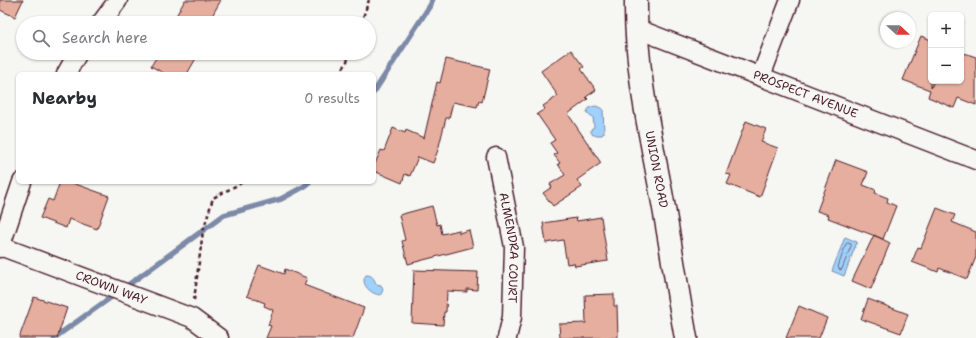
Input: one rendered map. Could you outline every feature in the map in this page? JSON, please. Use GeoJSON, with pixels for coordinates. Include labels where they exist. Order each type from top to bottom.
{"type":"FeatureCollection","features":[{"type":"Feature","properties":{"kind":"main road","name":"UNION ROAD"},"geometry":{"type":"LineString","coordinates":[[636,0],[635,28],[646,111],[662,194],[686,338]]}},
{"type":"Feature","properties":{"kind":"street"},"geometry":{"type":"LineString","coordinates":[[106,16],[118,0]]}},
{"type":"Feature","properties":{"kind":"street"},"geometry":{"type":"LineString","coordinates":[[761,76],[790,0]]}},
{"type":"Feature","properties":{"kind":"street","name":"PROSPECT AVENUE"},"geometry":{"type":"LineString","coordinates":[[635,28],[976,160]]}},
{"type":"Feature","properties":{"kind":"street"},"geometry":{"type":"LineString","coordinates":[[67,72],[74,60]]}},
{"type":"Feature","properties":{"kind":"street","name":"ALMENDRA COURT"},"geometry":{"type":"LineString","coordinates":[[496,157],[514,247],[512,317],[507,338]]}},
{"type":"Feature","properties":{"kind":"street"},"geometry":{"type":"LineString","coordinates":[[0,247],[21,184]]}},
{"type":"Feature","properties":{"kind":"street","name":"CROWN WAY"},"geometry":{"type":"LineString","coordinates":[[0,247],[192,318],[219,338]]}},
{"type":"Feature","properties":{"kind":"path"},"geometry":{"type":"LineString","coordinates":[[363,16],[369,0]]}},
{"type":"Feature","properties":{"kind":"path"},"geometry":{"type":"LineString","coordinates":[[340,72],[347,60]]}},
{"type":"Feature","properties":{"kind":"path"},"geometry":{"type":"LineString","coordinates":[[192,318],[203,231],[214,198],[239,184]]}},
{"type":"Feature","properties":{"kind":"water"},"geometry":{"type":"Polygon","coordinates":[[[596,106],[603,109],[604,133],[602,135],[593,135],[591,129],[594,127],[593,117],[587,113],[589,108],[596,106]]]}},
{"type":"Feature","properties":{"kind":"water"},"geometry":{"type":"Polygon","coordinates":[[[845,237],[857,242],[844,276],[832,271],[845,237]]]}},
{"type":"Feature","properties":{"kind":"water"},"geometry":{"type":"Polygon","coordinates":[[[366,275],[372,277],[376,284],[381,285],[383,289],[381,295],[377,295],[370,291],[365,285],[364,278],[366,275]]]}},
{"type":"Feature","properties":{"kind":"building"},"geometry":{"type":"Polygon","coordinates":[[[0,0],[23,0],[15,17],[0,10],[0,0]]]}},
{"type":"Feature","properties":{"kind":"building"},"geometry":{"type":"Polygon","coordinates":[[[185,0],[221,0],[212,16],[176,16],[185,0]]]}},
{"type":"Feature","properties":{"kind":"building"},"geometry":{"type":"Polygon","coordinates":[[[921,36],[928,39],[928,84],[931,84],[931,88],[933,84],[964,84],[964,53],[976,57],[976,105],[958,98],[954,108],[928,97],[930,90],[903,80],[921,36]]]}},
{"type":"Feature","properties":{"kind":"building"},"geometry":{"type":"Polygon","coordinates":[[[571,50],[584,67],[581,69],[596,90],[586,97],[588,99],[568,114],[601,163],[577,180],[582,187],[553,206],[543,193],[552,187],[550,184],[565,175],[558,164],[560,163],[554,155],[557,153],[550,143],[555,140],[537,114],[545,109],[543,106],[558,96],[541,71],[571,50]]]}},
{"type":"Feature","properties":{"kind":"building"},"geometry":{"type":"Polygon","coordinates":[[[446,59],[490,69],[482,102],[479,101],[477,107],[453,102],[449,118],[446,118],[433,163],[418,157],[410,176],[405,174],[402,183],[376,172],[376,161],[381,150],[384,151],[393,128],[405,133],[406,130],[424,138],[437,82],[440,83],[446,59]]]}},
{"type":"Feature","properties":{"kind":"building"},"geometry":{"type":"Polygon","coordinates":[[[155,60],[195,60],[188,72],[162,72],[151,66],[155,60]]]}},
{"type":"Feature","properties":{"kind":"building"},"geometry":{"type":"Polygon","coordinates":[[[746,121],[766,129],[761,142],[778,148],[760,197],[727,184],[731,175],[726,174],[746,121]]]}},
{"type":"Feature","properties":{"kind":"building"},"geometry":{"type":"Polygon","coordinates":[[[836,160],[868,172],[863,185],[876,190],[875,193],[888,198],[887,202],[896,206],[883,239],[828,218],[829,215],[817,211],[836,160]]]}},
{"type":"Feature","properties":{"kind":"building"},"geometry":{"type":"Polygon","coordinates":[[[59,184],[76,184],[109,196],[97,229],[69,219],[66,228],[40,218],[48,199],[53,201],[59,184]]]}},
{"type":"Feature","properties":{"kind":"building"},"geometry":{"type":"Polygon","coordinates":[[[432,206],[437,225],[440,224],[442,234],[459,230],[459,233],[469,230],[473,247],[408,264],[402,241],[405,240],[399,215],[432,206]]]}},
{"type":"Feature","properties":{"kind":"building"},"geometry":{"type":"Polygon","coordinates":[[[937,208],[955,215],[952,222],[976,232],[976,257],[967,279],[939,268],[938,272],[912,262],[918,247],[921,248],[937,208]]]}},
{"type":"Feature","properties":{"kind":"building"},"geometry":{"type":"Polygon","coordinates":[[[601,217],[608,261],[575,266],[574,263],[567,264],[563,240],[546,243],[543,223],[576,218],[577,221],[601,217]]]}},
{"type":"Feature","properties":{"kind":"building"},"geometry":{"type":"Polygon","coordinates":[[[874,235],[890,243],[871,289],[852,281],[874,235]]]}},
{"type":"Feature","properties":{"kind":"building"},"geometry":{"type":"Polygon","coordinates":[[[259,265],[284,274],[285,269],[307,278],[304,285],[364,308],[353,338],[266,338],[271,326],[268,325],[273,310],[264,306],[265,303],[247,296],[259,265]]]}},
{"type":"Feature","properties":{"kind":"building"},"geometry":{"type":"Polygon","coordinates":[[[414,270],[478,272],[477,290],[467,289],[467,292],[447,291],[446,312],[444,312],[443,325],[412,323],[414,270]]]}},
{"type":"Feature","properties":{"kind":"building"},"geometry":{"type":"Polygon","coordinates":[[[614,294],[614,306],[617,306],[618,338],[560,338],[559,324],[586,323],[585,295],[614,294]]]}},
{"type":"Feature","properties":{"kind":"building"},"geometry":{"type":"Polygon","coordinates":[[[34,297],[67,308],[57,338],[19,338],[34,297]]]}},
{"type":"Feature","properties":{"kind":"building"},"geometry":{"type":"Polygon","coordinates":[[[868,299],[908,314],[901,333],[861,319],[868,299]]]}},
{"type":"Feature","properties":{"kind":"building"},"geometry":{"type":"Polygon","coordinates":[[[799,306],[827,318],[819,338],[786,338],[799,306]]]}},
{"type":"Feature","properties":{"kind":"waterway"},"geometry":{"type":"LineString","coordinates":[[376,89],[431,4],[432,0]]}},
{"type":"Feature","properties":{"kind":"waterway"},"geometry":{"type":"LineString","coordinates":[[124,288],[224,215],[281,199],[307,184]]}},
{"type":"Feature","properties":{"kind":"waterway"},"geometry":{"type":"LineString","coordinates":[[54,338],[117,293]]}}]}
